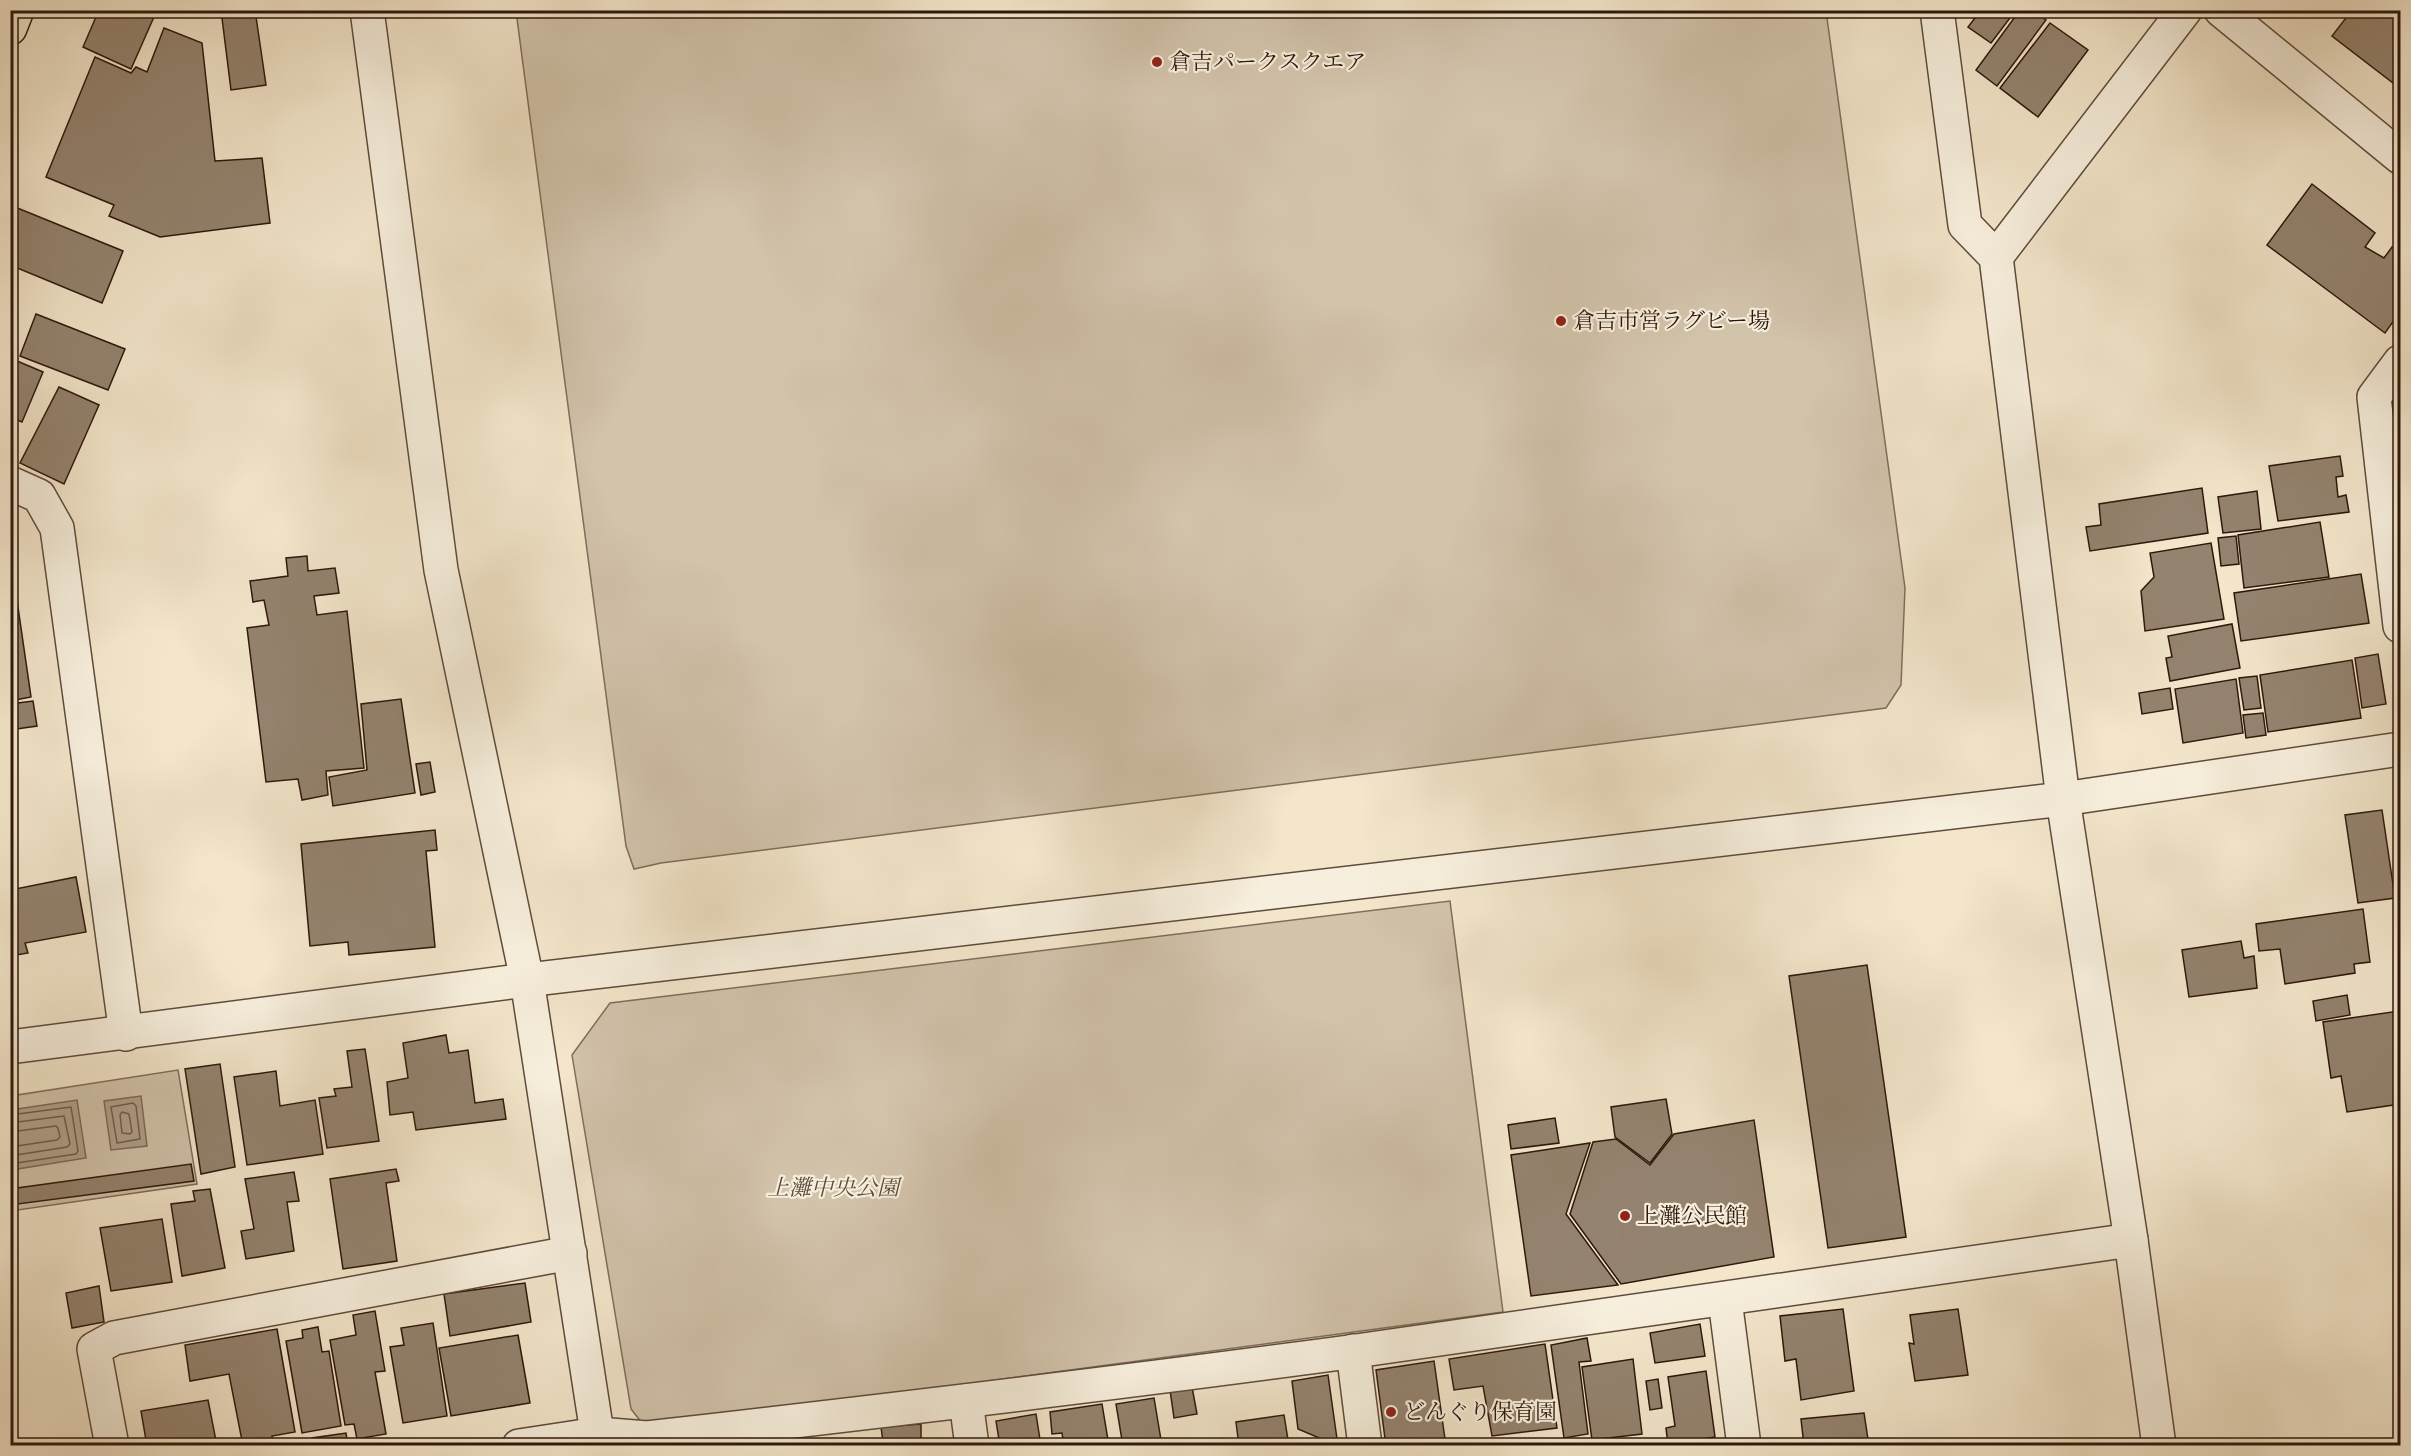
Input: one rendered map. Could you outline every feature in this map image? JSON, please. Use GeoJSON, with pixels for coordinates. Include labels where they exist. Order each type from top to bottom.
{"type":"FeatureCollection","features":[{"type":"Feature","properties":{"kind":"main road"},"geometry":{"type":"LineString","coordinates":[[10,28],[17,10]]}},
{"type":"Feature","properties":{"kind":"street"},"geometry":{"type":"LineString","coordinates":[[367,10],[441,570],[527,980],[599,1440]]}},
{"type":"Feature","properties":{"kind":"street"},"geometry":{"type":"LineString","coordinates":[[1937,10],[1965,225],[1996,257],[2063,799],[2131,1240],[2159,1446]]}},
{"type":"Feature","properties":{"kind":"street"},"geometry":{"type":"LineString","coordinates":[[1996,257],[2185,10]]}},
{"type":"Feature","properties":{"kind":"street"},"geometry":{"type":"LineString","coordinates":[[2221,10],[2400,157]]}},
{"type":"Feature","properties":{"kind":"street"},"geometry":{"type":"LineString","coordinates":[[2400,362],[2374,397],[2400,626]]}},
{"type":"Feature","properties":{"kind":"street"},"geometry":{"type":"LineString","coordinates":[[10,483],[39,496],[57,528],[126,1034]]}},
{"type":"Feature","properties":{"kind":"street"},"geometry":{"type":"LineString","coordinates":[[10,1047],[126,1034],[527,980],[2063,799],[2400,749]]}},
{"type":"Feature","properties":{"kind":"street"},"geometry":{"type":"LineString","coordinates":[[519,1446],[647,1438],[966,1401],[1725,1300],[2131,1240]]}},
{"type":"Feature","properties":{"kind":"street"},"geometry":{"type":"LineString","coordinates":[[112,1446],[94,1349],[114,1338],[570,1253]]}},
{"type":"Feature","properties":{"kind":"street"},"geometry":{"type":"LineString","coordinates":[[1725,1300],[1744,1446]]}},
{"type":"Feature","properties":{"kind":"street"},"geometry":{"type":"LineString","coordinates":[[1353,1351],[1365,1446]]}},
{"type":"Feature","properties":{"kind":"street"},"geometry":{"type":"LineString","coordinates":[[966,1401],[972,1446]]}},
{"type":"Feature","properties":{"kind":"green space"},"geometry":{"type":"Polygon","coordinates":[[[516,11],[1826,11],[1905,588],[1901,685],[1886,708],[661,863],[634,869],[626,846],[516,11]]]}},
{"type":"Feature","properties":{"kind":"green space","name":"上灘中央公園"},"geometry":{"type":"Polygon","coordinates":[[[1450,901],[1503,1312],[651,1426],[642,1423],[631,1409],[572,1055],[610,1003],[1450,901]]]}},
{"type":"Feature","properties":{"kind":"green space"},"geometry":{"type":"Polygon","coordinates":[[[178,1070],[197,1184],[11,1211],[11,1096],[178,1070]]]}},
{"type":"Feature","properties":{"kind":"water"},"geometry":{"type":"Polygon","coordinates":[[[141,1096],[147,1146],[111,1150],[104,1101],[141,1096]]]}},
{"type":"Feature","properties":{"kind":"water"},"geometry":{"type":"Polygon","coordinates":[[[77,1100],[86,1158],[11,1170],[11,1110],[77,1100]]]}},
{"type":"Feature","properties":{"kind":"building"},"geometry":{"type":"Polygon","coordinates":[[[99,10],[157,10],[131,69],[83,47],[99,10]]]}},
{"type":"Feature","properties":{"kind":"building"},"geometry":{"type":"Polygon","coordinates":[[[221,10],[255,10],[266,85],[231,90],[221,10]]]}},
{"type":"Feature","properties":{"kind":"building"},"geometry":{"type":"Polygon","coordinates":[[[1981,10],[2016,10],[1991,43],[1968,27],[1981,10]]]}},
{"type":"Feature","properties":{"kind":"building"},"geometry":{"type":"Polygon","coordinates":[[[2020,10],[2033,10],[2046,20],[1997,86],[1976,70],[2020,10]]]}},
{"type":"Feature","properties":{"kind":"building"},"geometry":{"type":"Polygon","coordinates":[[[2352,10],[2400,10],[2400,75],[2393,83],[2332,36],[2352,10]]]}},
{"type":"Feature","properties":{"kind":"building"},"geometry":{"type":"Polygon","coordinates":[[[2050,23],[2088,50],[2038,117],[2000,88],[2050,23]]]}},
{"type":"Feature","properties":{"kind":"building"},"geometry":{"type":"Polygon","coordinates":[[[164,28],[202,43],[215,161],[262,158],[270,223],[160,237],[109,216],[114,205],[46,177],[95,57],[131,73],[136,67],[147,72],[164,28]]]}},
{"type":"Feature","properties":{"kind":"building"},"geometry":{"type":"Polygon","coordinates":[[[2312,184],[2375,233],[2365,247],[2384,258],[2392,247],[2400,253],[2400,312],[2385,333],[2267,245],[2312,184]]]}},
{"type":"Feature","properties":{"kind":"building"},"geometry":{"type":"Polygon","coordinates":[[[10,205],[123,251],[102,303],[10,265],[10,205]]]}},
{"type":"Feature","properties":{"kind":"building"},"geometry":{"type":"Polygon","coordinates":[[[36,314],[125,349],[108,390],[20,356],[36,314]]]}},
{"type":"Feature","properties":{"kind":"building"},"geometry":{"type":"Polygon","coordinates":[[[10,358],[43,372],[22,422],[10,417],[10,358]]]}},
{"type":"Feature","properties":{"kind":"building"},"geometry":{"type":"Polygon","coordinates":[[[59,387],[99,405],[64,484],[20,463],[59,387]]]}},
{"type":"Feature","properties":{"kind":"building"},"geometry":{"type":"Polygon","coordinates":[[[2340,456],[2343,476],[2336,477],[2338,497],[2346,495],[2349,512],[2278,521],[2269,466],[2340,456]]]}},
{"type":"Feature","properties":{"kind":"building"},"geometry":{"type":"Polygon","coordinates":[[[2202,488],[2208,533],[2090,551],[2086,527],[2101,525],[2099,504],[2202,488]]]}},
{"type":"Feature","properties":{"kind":"building"},"geometry":{"type":"Polygon","coordinates":[[[2257,491],[2261,529],[2223,533],[2218,497],[2257,491]]]}},
{"type":"Feature","properties":{"kind":"building"},"geometry":{"type":"Polygon","coordinates":[[[2320,522],[2329,577],[2244,588],[2238,535],[2320,522]]]}},
{"type":"Feature","properties":{"kind":"building"},"geometry":{"type":"Polygon","coordinates":[[[2236,536],[2239,564],[2221,566],[2218,538],[2236,536]]]}},
{"type":"Feature","properties":{"kind":"building"},"geometry":{"type":"Polygon","coordinates":[[[2211,543],[2224,619],[2145,631],[2141,591],[2154,577],[2150,553],[2211,543]]]}},
{"type":"Feature","properties":{"kind":"building"},"geometry":{"type":"Polygon","coordinates":[[[10,552],[31,697],[10,701],[10,552]]]}},
{"type":"Feature","properties":{"kind":"building"},"geometry":{"type":"Polygon","coordinates":[[[307,556],[308,571],[335,568],[339,593],[314,596],[317,615],[347,611],[364,768],[326,771],[328,795],[302,800],[298,779],[266,782],[247,628],[269,625],[264,600],[253,602],[250,581],[288,576],[286,558],[307,556]]]}},
{"type":"Feature","properties":{"kind":"building"},"geometry":{"type":"Polygon","coordinates":[[[2361,574],[2369,623],[2241,641],[2234,593],[2361,574]]]}},
{"type":"Feature","properties":{"kind":"building"},"geometry":{"type":"Polygon","coordinates":[[[2232,624],[2240,668],[2170,681],[2166,658],[2172,657],[2168,636],[2232,624]]]}},
{"type":"Feature","properties":{"kind":"building"},"geometry":{"type":"Polygon","coordinates":[[[2378,654],[2386,704],[2362,708],[2355,658],[2378,654]]]}},
{"type":"Feature","properties":{"kind":"building"},"geometry":{"type":"Polygon","coordinates":[[[2352,660],[2361,718],[2268,732],[2260,675],[2352,660]]]}},
{"type":"Feature","properties":{"kind":"building"},"geometry":{"type":"Polygon","coordinates":[[[2257,676],[2261,708],[2244,710],[2239,678],[2257,676]]]}},
{"type":"Feature","properties":{"kind":"building"},"geometry":{"type":"Polygon","coordinates":[[[2236,679],[2243,733],[2183,743],[2175,689],[2236,679]]]}},
{"type":"Feature","properties":{"kind":"building"},"geometry":{"type":"Polygon","coordinates":[[[2170,688],[2173,709],[2142,714],[2139,693],[2170,688]]]}},
{"type":"Feature","properties":{"kind":"building"},"geometry":{"type":"Polygon","coordinates":[[[401,699],[415,793],[333,806],[329,777],[367,770],[361,704],[401,699]]]}},
{"type":"Feature","properties":{"kind":"building"},"geometry":{"type":"Polygon","coordinates":[[[33,701],[37,726],[10,730],[10,704],[33,701]]]}},
{"type":"Feature","properties":{"kind":"building"},"geometry":{"type":"Polygon","coordinates":[[[2263,713],[2266,735],[2246,738],[2243,715],[2263,713]]]}},
{"type":"Feature","properties":{"kind":"building"},"geometry":{"type":"Polygon","coordinates":[[[430,762],[435,792],[421,795],[416,764],[430,762]]]}},
{"type":"Feature","properties":{"kind":"building"},"geometry":{"type":"Polygon","coordinates":[[[2382,810],[2395,898],[2358,903],[2345,815],[2382,810]]]}},
{"type":"Feature","properties":{"kind":"building"},"geometry":{"type":"Polygon","coordinates":[[[435,830],[437,850],[426,851],[435,947],[349,955],[348,942],[310,946],[301,844],[435,830]]]}},
{"type":"Feature","properties":{"kind":"building"},"geometry":{"type":"Polygon","coordinates":[[[76,877],[86,932],[25,943],[28,953],[10,956],[10,890],[76,877]]]}},
{"type":"Feature","properties":{"kind":"building"},"geometry":{"type":"Polygon","coordinates":[[[2363,909],[2370,962],[2354,964],[2355,973],[2285,984],[2280,949],[2259,951],[2256,924],[2363,909]]]}},
{"type":"Feature","properties":{"kind":"building"},"geometry":{"type":"Polygon","coordinates":[[[2241,941],[2244,958],[2254,956],[2257,988],[2189,997],[2182,950],[2241,941]]]}},
{"type":"Feature","properties":{"kind":"building"},"geometry":{"type":"Polygon","coordinates":[[[1867,965],[1906,1237],[1828,1248],[1789,976],[1867,965]]]}},
{"type":"Feature","properties":{"kind":"building"},"geometry":{"type":"Polygon","coordinates":[[[2347,995],[2350,1015],[2316,1021],[2313,1001],[2347,995]]]}},
{"type":"Feature","properties":{"kind":"building"},"geometry":{"type":"Polygon","coordinates":[[[2399,1011],[2400,1104],[2347,1112],[2341,1076],[2331,1078],[2323,1022],[2399,1011]]]}},
{"type":"Feature","properties":{"kind":"building"},"geometry":{"type":"Polygon","coordinates":[[[446,1035],[449,1053],[468,1050],[475,1103],[503,1099],[506,1119],[416,1130],[413,1112],[390,1115],[387,1082],[408,1078],[403,1043],[446,1035]]]}},
{"type":"Feature","properties":{"kind":"building"},"geometry":{"type":"Polygon","coordinates":[[[365,1049],[379,1141],[327,1148],[319,1098],[336,1096],[334,1089],[352,1087],[347,1051],[365,1049]]]}},
{"type":"Feature","properties":{"kind":"building"},"geometry":{"type":"Polygon","coordinates":[[[220,1064],[235,1167],[201,1174],[185,1069],[220,1064]]]}},
{"type":"Feature","properties":{"kind":"building"},"geometry":{"type":"Polygon","coordinates":[[[276,1071],[280,1106],[315,1100],[323,1154],[247,1165],[234,1077],[276,1071]]]}},
{"type":"Feature","properties":{"kind":"building"},"geometry":{"type":"Polygon","coordinates":[[[1666,1099],[1672,1134],[1650,1163],[1615,1137],[1611,1107],[1666,1099]]]}},
{"type":"Feature","properties":{"kind":"building"},"geometry":{"type":"Polygon","coordinates":[[[1555,1118],[1559,1143],[1511,1149],[1508,1125],[1555,1118]]]}},
{"type":"Feature","properties":{"kind":"building"},"geometry":{"type":"Polygon","coordinates":[[[1754,1120],[1774,1257],[1621,1284],[1570,1214],[1593,1142],[1616,1139],[1650,1165],[1674,1134],[1754,1120]]]}},
{"type":"Feature","properties":{"kind":"building"},"geometry":{"type":"Polygon","coordinates":[[[1590,1143],[1566,1214],[1618,1285],[1531,1296],[1511,1155],[1590,1143]]]}},
{"type":"Feature","properties":{"kind":"building"},"geometry":{"type":"Polygon","coordinates":[[[191,1164],[194,1181],[10,1205],[10,1189],[191,1164]]]}},
{"type":"Feature","properties":{"kind":"building"},"geometry":{"type":"Polygon","coordinates":[[[396,1169],[399,1181],[386,1183],[397,1261],[343,1269],[330,1179],[396,1169]]]}},
{"type":"Feature","properties":{"kind":"building"},"geometry":{"type":"Polygon","coordinates":[[[294,1172],[299,1201],[287,1202],[294,1251],[246,1259],[241,1231],[254,1229],[245,1179],[294,1172]]]}},
{"type":"Feature","properties":{"kind":"building"},"geometry":{"type":"Polygon","coordinates":[[[210,1189],[225,1268],[182,1276],[171,1204],[195,1201],[193,1191],[210,1189]]]}},
{"type":"Feature","properties":{"kind":"building"},"geometry":{"type":"Polygon","coordinates":[[[162,1219],[172,1282],[111,1291],[100,1228],[162,1219]]]}},
{"type":"Feature","properties":{"kind":"building"},"geometry":{"type":"Polygon","coordinates":[[[525,1283],[531,1322],[450,1336],[444,1294],[525,1283]]]}},
{"type":"Feature","properties":{"kind":"building"},"geometry":{"type":"Polygon","coordinates":[[[99,1286],[104,1322],[72,1328],[66,1293],[99,1286]]]}},
{"type":"Feature","properties":{"kind":"building"},"geometry":{"type":"Polygon","coordinates":[[[1843,1309],[1854,1391],[1801,1400],[1796,1359],[1785,1361],[1780,1316],[1843,1309]]]}},
{"type":"Feature","properties":{"kind":"building"},"geometry":{"type":"Polygon","coordinates":[[[1958,1309],[1968,1375],[1915,1381],[1909,1343],[1914,1344],[1910,1315],[1958,1309]]]}},
{"type":"Feature","properties":{"kind":"building"},"geometry":{"type":"Polygon","coordinates":[[[375,1311],[385,1371],[375,1372],[386,1434],[357,1439],[354,1424],[345,1425],[330,1340],[356,1335],[353,1315],[375,1311]]]}},
{"type":"Feature","properties":{"kind":"building"},"geometry":{"type":"Polygon","coordinates":[[[433,1323],[447,1416],[403,1423],[390,1347],[404,1345],[401,1328],[433,1323]]]}},
{"type":"Feature","properties":{"kind":"building"},"geometry":{"type":"Polygon","coordinates":[[[1700,1324],[1705,1356],[1655,1363],[1650,1333],[1700,1324]]]}},
{"type":"Feature","properties":{"kind":"building"},"geometry":{"type":"Polygon","coordinates":[[[318,1327],[322,1352],[329,1351],[341,1426],[302,1433],[286,1341],[303,1338],[302,1330],[318,1327]]]}},
{"type":"Feature","properties":{"kind":"building"},"geometry":{"type":"Polygon","coordinates":[[[277,1329],[295,1432],[272,1436],[273,1441],[243,1446],[229,1374],[190,1381],[185,1345],[277,1329]]]}},
{"type":"Feature","properties":{"kind":"building"},"geometry":{"type":"Polygon","coordinates":[[[518,1335],[530,1403],[451,1416],[439,1348],[518,1335]]]}},
{"type":"Feature","properties":{"kind":"building"},"geometry":{"type":"Polygon","coordinates":[[[1587,1338],[1591,1361],[1579,1362],[1588,1434],[1564,1438],[1551,1345],[1587,1338]]]}},
{"type":"Feature","properties":{"kind":"building"},"geometry":{"type":"Polygon","coordinates":[[[1545,1344],[1557,1428],[1492,1436],[1483,1386],[1454,1390],[1449,1359],[1545,1344]]]}},
{"type":"Feature","properties":{"kind":"building"},"geometry":{"type":"Polygon","coordinates":[[[1633,1359],[1642,1434],[1592,1440],[1582,1367],[1633,1359]]]}},
{"type":"Feature","properties":{"kind":"building"},"geometry":{"type":"Polygon","coordinates":[[[1434,1361],[1446,1446],[1386,1446],[1376,1370],[1434,1361]]]}},
{"type":"Feature","properties":{"kind":"building"},"geometry":{"type":"Polygon","coordinates":[[[1706,1371],[1715,1437],[1668,1445],[1666,1428],[1675,1426],[1668,1377],[1706,1371]]]}},
{"type":"Feature","properties":{"kind":"building"},"geometry":{"type":"Polygon","coordinates":[[[1328,1375],[1338,1446],[1298,1429],[1292,1381],[1328,1375]]]}},
{"type":"Feature","properties":{"kind":"building"},"geometry":{"type":"Polygon","coordinates":[[[1658,1379],[1662,1408],[1650,1410],[1646,1381],[1658,1379]]]}},
{"type":"Feature","properties":{"kind":"building"},"geometry":{"type":"Polygon","coordinates":[[[1192,1387],[1197,1414],[1174,1418],[1170,1390],[1192,1387]]]}},
{"type":"Feature","properties":{"kind":"building"},"geometry":{"type":"Polygon","coordinates":[[[1154,1398],[1162,1446],[1123,1446],[1116,1404],[1154,1398]]]}},
{"type":"Feature","properties":{"kind":"building"},"geometry":{"type":"Polygon","coordinates":[[[208,1400],[217,1446],[147,1446],[141,1411],[208,1400]]]}},
{"type":"Feature","properties":{"kind":"building"},"geometry":{"type":"Polygon","coordinates":[[[1102,1404],[1109,1446],[1064,1446],[1062,1433],[1052,1434],[1050,1412],[1102,1404]]]}},
{"type":"Feature","properties":{"kind":"building"},"geometry":{"type":"Polygon","coordinates":[[[1864,1413],[1869,1446],[1804,1446],[1801,1419],[1864,1413]]]}},
{"type":"Feature","properties":{"kind":"building"},"geometry":{"type":"Polygon","coordinates":[[[1036,1414],[1041,1446],[1000,1446],[996,1421],[1036,1414]]]}},
{"type":"Feature","properties":{"kind":"building"},"geometry":{"type":"Polygon","coordinates":[[[1284,1415],[1289,1446],[1239,1446],[1236,1422],[1284,1415]]]}},
{"type":"Feature","properties":{"kind":"building"},"geometry":{"type":"Polygon","coordinates":[[[921,1424],[921,1444],[946,1444],[946,1446],[890,1446],[890,1442],[883,1442],[881,1427],[921,1424]]]}},
{"type":"Feature","properties":{"kind":"building"},"geometry":{"type":"Polygon","coordinates":[[[346,1433],[348,1446],[313,1446],[312,1438],[346,1433]]]}},
{"type":"Feature","properties":{"kind":"building"},"geometry":{"type":"Polygon","coordinates":[[[795,1440],[796,1446],[766,1446],[766,1443],[795,1440]]]}},
{"type":"Feature","properties":{"kind":"place","name":"倉吉パークスクエア"},"geometry":{"type":"Point","coordinates":[1157,62]}},
{"type":"Feature","properties":{"kind":"place","name":"倉吉市営ラグビー場"},"geometry":{"type":"Point","coordinates":[1561,321]}},
{"type":"Feature","properties":{"kind":"place","name":"上灘公民館"},"geometry":{"type":"Point","coordinates":[1625,1216]}},
{"type":"Feature","properties":{"kind":"place","name":"どんぐり保育園"},"geometry":{"type":"Point","coordinates":[1391,1412]}}]}
